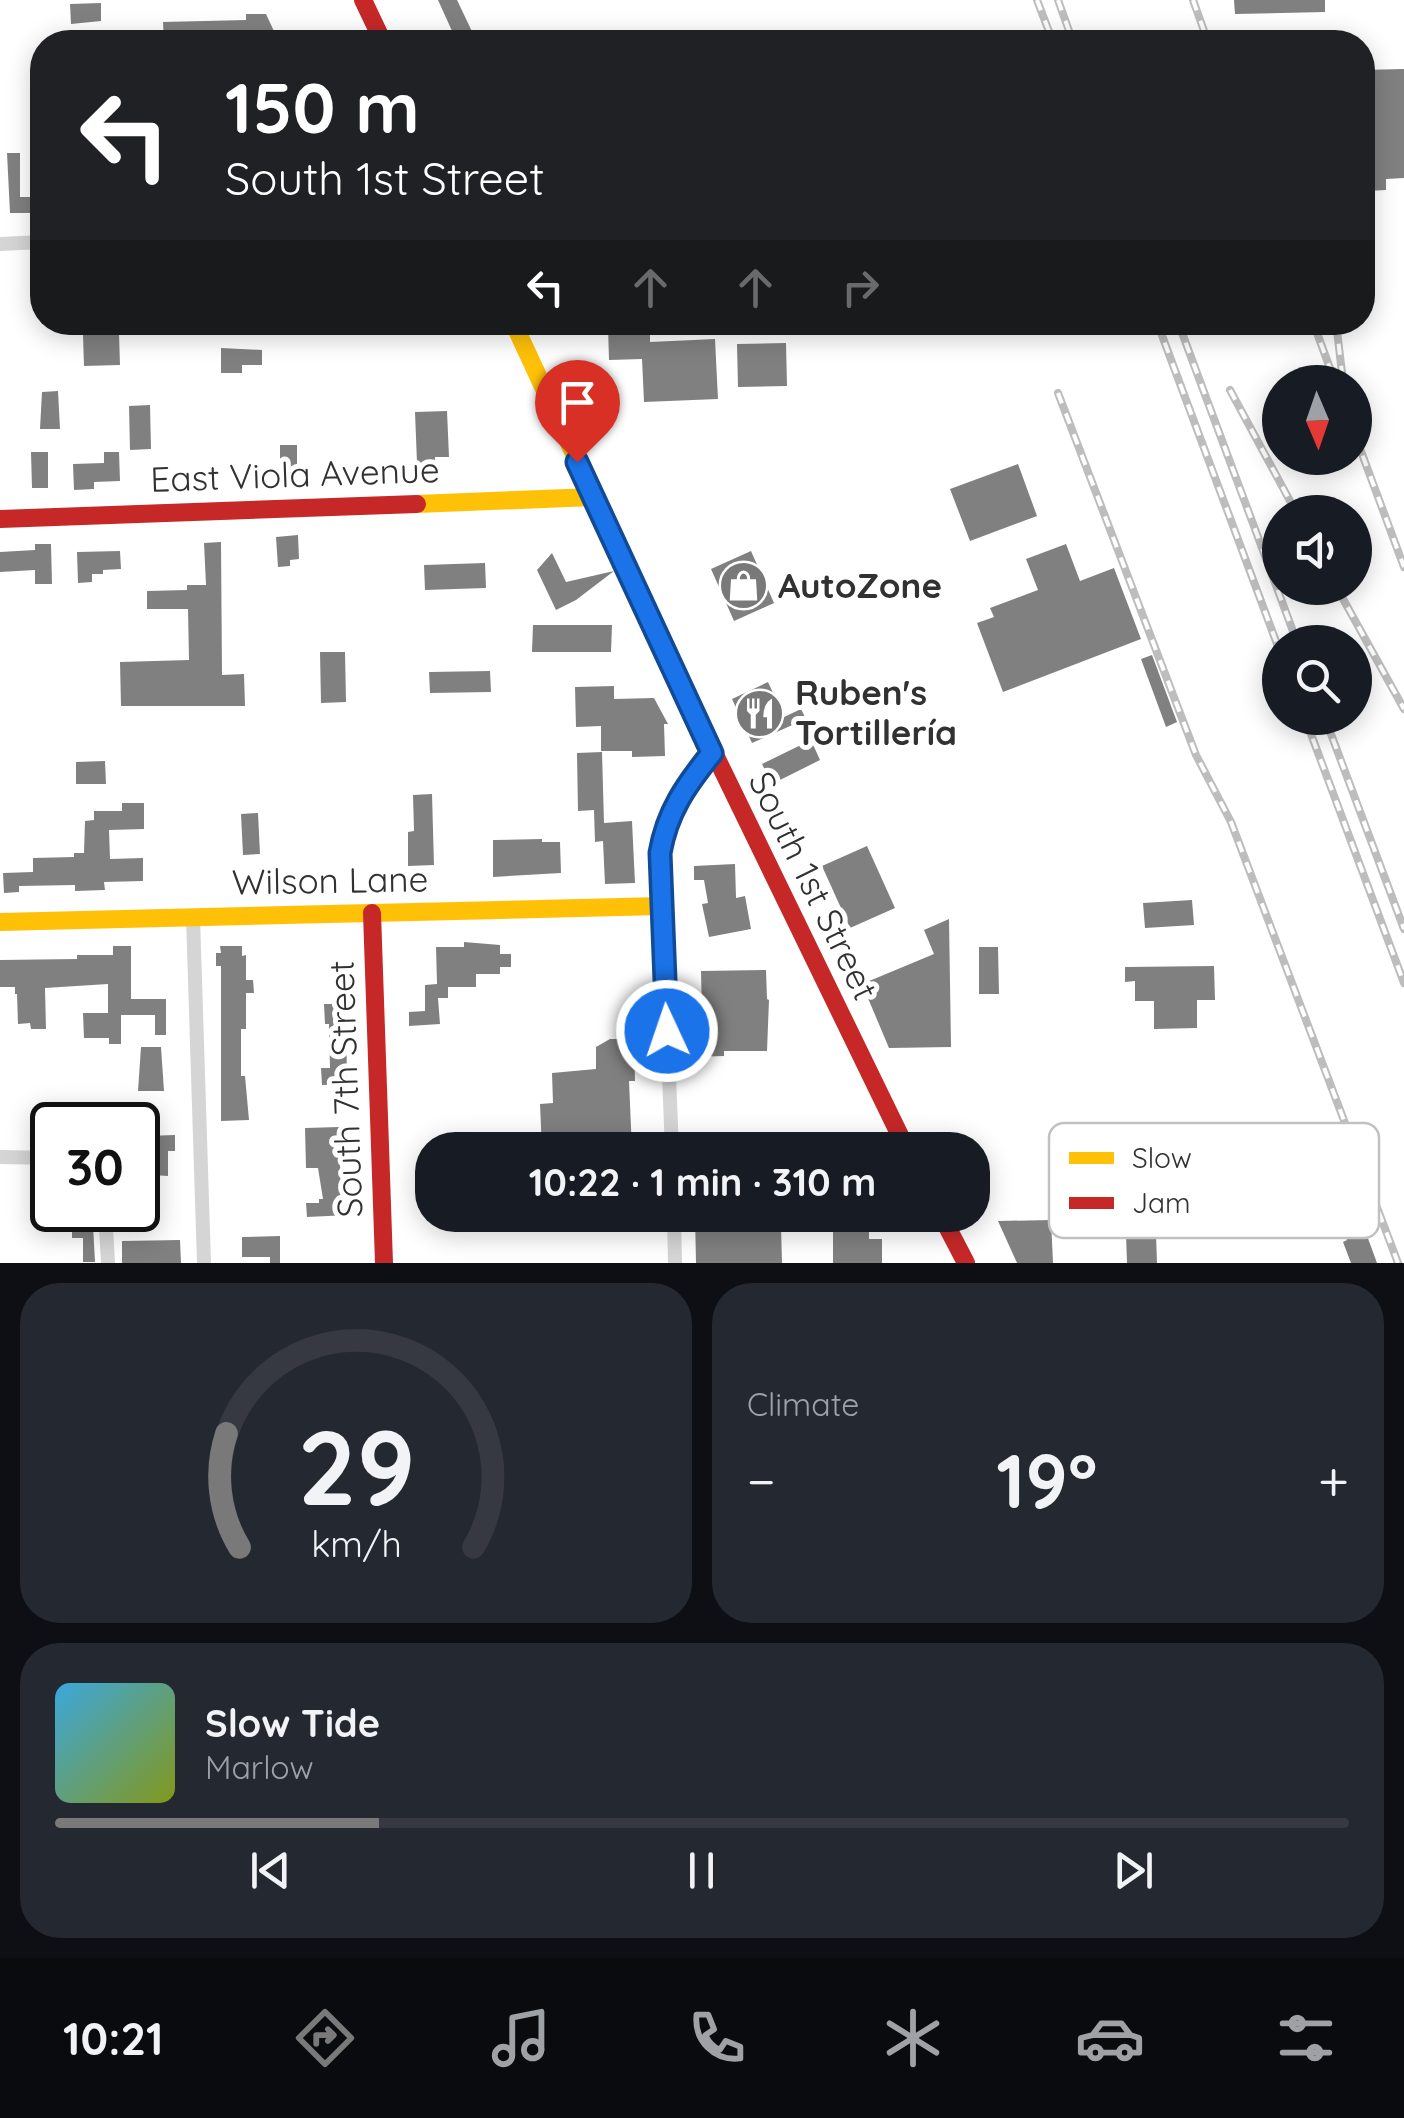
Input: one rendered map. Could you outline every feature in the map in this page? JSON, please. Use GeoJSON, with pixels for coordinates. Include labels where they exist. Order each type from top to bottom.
{"type":"FeatureCollection","features":[{"type":"Feature","properties":{"kind":"street"},"geometry":{"type":"LineString","coordinates":[[363,0],[377,30]]}},
{"type":"Feature","properties":{"kind":"street"},"geometry":{"type":"LineString","coordinates":[[0,244],[30,243]]}},
{"type":"Feature","properties":{"kind":"street","name":"South 1st Street"},"geometry":{"type":"LineString","coordinates":[[519,335],[712,753],[898,1132]]}},
{"type":"Feature","properties":{"kind":"street","name":"East Viola Avenue"},"geometry":{"type":"LineString","coordinates":[[0,518],[593,497]]}},
{"type":"Feature","properties":{"kind":"street"},"geometry":{"type":"LineString","coordinates":[[671,1132],[660,853],[664,828],[687,784],[712,753]]}},
{"type":"Feature","properties":{"kind":"street","name":"Wilson Lane"},"geometry":{"type":"LineString","coordinates":[[0,922],[662,906]]}},
{"type":"Feature","properties":{"kind":"street","name":"South 7th Street"},"geometry":{"type":"LineString","coordinates":[[372,913],[384,1263]]}},
{"type":"Feature","properties":{"kind":"street"},"geometry":{"type":"LineString","coordinates":[[193,917],[204,1263]]}},
{"type":"Feature","properties":{"kind":"street"},"geometry":{"type":"LineString","coordinates":[[0,1157],[30,1158]]}},
{"type":"Feature","properties":{"kind":"street"},"geometry":{"type":"LineString","coordinates":[[106,1232],[108,1263]]}},
{"type":"Feature","properties":{"kind":"street"},"geometry":{"type":"LineString","coordinates":[[674,1232],[675,1263]]}},
{"type":"Feature","properties":{"kind":"street"},"geometry":{"type":"LineString","coordinates":[[950,1232],[966,1263]]}},
{"type":"Feature","properties":{"kind":"building"},"geometry":{"type":"Polygon","coordinates":[[[438,0],[457,0],[471,30],[452,30],[438,0]]]}},
{"type":"Feature","properties":{"kind":"building"},"geometry":{"type":"Polygon","coordinates":[[[1234,0],[1325,0],[1325,12],[1235,14],[1234,0]]]}},
{"type":"Feature","properties":{"kind":"building"},"geometry":{"type":"Polygon","coordinates":[[[101,3],[101,21],[71,24],[70,4],[101,3]]]}},
{"type":"Feature","properties":{"kind":"building"},"geometry":{"type":"Polygon","coordinates":[[[246,14],[266,14],[273,30],[163,30],[163,22],[246,20],[246,14]]]}},
{"type":"Feature","properties":{"kind":"building"},"geometry":{"type":"Polygon","coordinates":[[[1404,69],[1404,178],[1386,179],[1386,190],[1375,191],[1375,70],[1404,69]]]}},
{"type":"Feature","properties":{"kind":"building"},"geometry":{"type":"Polygon","coordinates":[[[7,153],[20,153],[20,197],[30,197],[30,213],[10,213],[7,153]]]}},
{"type":"Feature","properties":{"kind":"building"},"geometry":{"type":"Polygon","coordinates":[[[83,335],[119,335],[120,365],[84,366],[83,335]]]}},
{"type":"Feature","properties":{"kind":"building"},"geometry":{"type":"Polygon","coordinates":[[[608,335],[650,335],[650,342],[715,339],[718,399],[644,402],[642,359],[609,360],[608,335]]]}},
{"type":"Feature","properties":{"kind":"building"},"geometry":{"type":"Polygon","coordinates":[[[786,343],[787,386],[738,387],[737,344],[786,343]]]}},
{"type":"Feature","properties":{"kind":"building"},"geometry":{"type":"Polygon","coordinates":[[[221,348],[262,350],[262,365],[242,365],[242,373],[221,373],[221,348]]]}},
{"type":"Feature","properties":{"kind":"building"},"geometry":{"type":"Polygon","coordinates":[[[58,391],[60,429],[40,429],[42,392],[58,391]]]}},
{"type":"Feature","properties":{"kind":"building"},"geometry":{"type":"Polygon","coordinates":[[[150,405],[151,449],[130,450],[129,406],[150,405]]]}},
{"type":"Feature","properties":{"kind":"building"},"geometry":{"type":"Polygon","coordinates":[[[447,411],[449,457],[435,457],[435,463],[417,463],[415,412],[447,411]]]}},
{"type":"Feature","properties":{"kind":"building"},"geometry":{"type":"Polygon","coordinates":[[[280,445],[297,445],[297,475],[280,475],[280,445]]]}},
{"type":"Feature","properties":{"kind":"building"},"geometry":{"type":"Polygon","coordinates":[[[31,452],[48,452],[48,488],[32,488],[31,452]]]}},
{"type":"Feature","properties":{"kind":"building"},"geometry":{"type":"Polygon","coordinates":[[[104,452],[119,452],[120,481],[94,482],[94,489],[74,490],[73,464],[104,463],[104,452]]]}},
{"type":"Feature","properties":{"kind":"building"},"geometry":{"type":"Polygon","coordinates":[[[1018,464],[1037,516],[970,541],[950,489],[1018,464]]]}},
{"type":"Feature","properties":{"kind":"building"},"geometry":{"type":"Polygon","coordinates":[[[298,535],[299,559],[290,560],[290,566],[278,567],[276,537],[298,535]]]}},
{"type":"Feature","properties":{"kind":"building"},"geometry":{"type":"Polygon","coordinates":[[[221,542],[222,675],[244,674],[245,706],[121,706],[120,662],[189,660],[188,609],[147,609],[147,591],[187,590],[187,585],[206,585],[204,543],[221,542]]]}},
{"type":"Feature","properties":{"kind":"building"},"geometry":{"type":"Polygon","coordinates":[[[35,544],[51,544],[52,584],[35,584],[35,570],[0,572],[0,552],[35,550],[35,544]]]}},
{"type":"Feature","properties":{"kind":"building"},"geometry":{"type":"Polygon","coordinates":[[[1066,544],[1080,581],[1114,568],[1141,639],[1003,692],[977,623],[994,617],[990,608],[1038,590],[1026,559],[1066,544]]]}},
{"type":"Feature","properties":{"kind":"building"},"geometry":{"type":"Polygon","coordinates":[[[120,551],[121,569],[103,570],[103,574],[92,574],[92,582],[78,583],[77,552],[120,551]]]}},
{"type":"Feature","properties":{"kind":"building","name":"AutoZone"},"geometry":{"type":"Polygon","coordinates":[[[751,551],[774,603],[734,621],[711,569],[751,551]]]}},
{"type":"Feature","properties":{"kind":"building"},"geometry":{"type":"Polygon","coordinates":[[[552,553],[566,582],[614,571],[556,610],[537,570],[552,553]]]}},
{"type":"Feature","properties":{"kind":"building"},"geometry":{"type":"Polygon","coordinates":[[[485,563],[486,588],[425,590],[424,565],[485,563]]]}},
{"type":"Feature","properties":{"kind":"building"},"geometry":{"type":"Polygon","coordinates":[[[533,625],[612,625],[611,652],[532,652],[533,625]]]}},
{"type":"Feature","properties":{"kind":"building"},"geometry":{"type":"Polygon","coordinates":[[[320,652],[345,652],[346,702],[321,703],[320,652]]]}},
{"type":"Feature","properties":{"kind":"building"},"geometry":{"type":"Polygon","coordinates":[[[1152,655],[1177,722],[1166,727],[1141,659],[1152,655]]]}},
{"type":"Feature","properties":{"kind":"building"},"geometry":{"type":"Polygon","coordinates":[[[490,671],[491,692],[430,693],[429,672],[490,671]]]}},
{"type":"Feature","properties":{"kind":"building","name":"Ruben's Tortillería"},"geometry":{"type":"Polygon","coordinates":[[[768,682],[784,717],[801,709],[806,719],[752,743],[732,699],[768,682]]]}},
{"type":"Feature","properties":{"kind":"building"},"geometry":{"type":"Polygon","coordinates":[[[614,686],[614,699],[654,698],[668,724],[664,724],[665,756],[632,757],[632,751],[601,751],[601,726],[576,727],[575,687],[614,686]]]}},
{"type":"Feature","properties":{"kind":"building"},"geometry":{"type":"Polygon","coordinates":[[[811,740],[820,760],[772,784],[762,764],[811,740]]]}},
{"type":"Feature","properties":{"kind":"building"},"geometry":{"type":"Polygon","coordinates":[[[602,752],[604,823],[632,821],[635,883],[605,884],[603,841],[595,842],[594,810],[578,811],[577,753],[602,752]]]}},
{"type":"Feature","properties":{"kind":"building"},"geometry":{"type":"Polygon","coordinates":[[[105,761],[106,784],[76,784],[76,762],[105,761]]]}},
{"type":"Feature","properties":{"kind":"building"},"geometry":{"type":"Polygon","coordinates":[[[432,794],[434,865],[408,866],[408,832],[414,831],[413,795],[432,794]]]}},
{"type":"Feature","properties":{"kind":"building"},"geometry":{"type":"Polygon","coordinates":[[[122,803],[144,803],[144,829],[109,830],[110,859],[143,858],[143,881],[104,882],[105,890],[75,891],[75,885],[19,886],[19,892],[4,893],[3,873],[33,872],[33,858],[74,857],[74,853],[84,853],[85,821],[94,820],[94,811],[122,811],[122,803]]]}},
{"type":"Feature","properties":{"kind":"building"},"geometry":{"type":"Polygon","coordinates":[[[258,813],[260,854],[243,855],[241,814],[258,813]]]}},
{"type":"Feature","properties":{"kind":"building"},"geometry":{"type":"Polygon","coordinates":[[[493,840],[560,842],[561,873],[493,877],[493,840]]]}},
{"type":"Feature","properties":{"kind":"building"},"geometry":{"type":"Polygon","coordinates":[[[867,846],[895,908],[850,928],[822,866],[867,846]]]}},
{"type":"Feature","properties":{"kind":"building"},"geometry":{"type":"Polygon","coordinates":[[[735,864],[736,898],[745,896],[751,929],[709,937],[702,904],[708,903],[704,880],[694,880],[694,866],[735,864]]]}},
{"type":"Feature","properties":{"kind":"building"},"geometry":{"type":"Polygon","coordinates":[[[1192,900],[1194,925],[1145,928],[1143,903],[1192,900]]]}},
{"type":"Feature","properties":{"kind":"building"},"geometry":{"type":"Polygon","coordinates":[[[949,919],[951,1047],[889,1048],[862,984],[934,954],[924,930],[949,919]]]}},
{"type":"Feature","properties":{"kind":"building"},"geometry":{"type":"Polygon","coordinates":[[[464,942],[500,945],[500,954],[511,954],[511,967],[500,967],[500,974],[476,974],[476,987],[448,987],[448,998],[438,998],[440,1024],[409,1026],[409,1012],[425,1011],[425,985],[437,984],[436,947],[464,947],[464,942]]]}},
{"type":"Feature","properties":{"kind":"building"},"geometry":{"type":"Polygon","coordinates":[[[113,946],[131,946],[131,999],[166,999],[166,1035],[155,1035],[155,1015],[121,1015],[121,1044],[109,1044],[109,1038],[84,1038],[83,1013],[108,1013],[108,984],[45,988],[46,1029],[31,1029],[30,1023],[18,1024],[15,987],[0,987],[0,960],[113,955],[113,946]]]}},
{"type":"Feature","properties":{"kind":"building"},"geometry":{"type":"Polygon","coordinates":[[[220,946],[242,946],[246,980],[253,980],[254,993],[246,993],[246,1029],[241,1029],[241,1076],[245,1076],[249,1120],[221,1121],[221,966],[216,966],[220,946]]]}},
{"type":"Feature","properties":{"kind":"building"},"geometry":{"type":"Polygon","coordinates":[[[979,947],[998,947],[999,994],[979,994],[979,947]]]}},
{"type":"Feature","properties":{"kind":"building"},"geometry":{"type":"Polygon","coordinates":[[[1214,966],[1215,1000],[1197,1000],[1197,1028],[1154,1029],[1154,1001],[1135,1001],[1135,981],[1125,982],[1125,967],[1214,966]]]}},
{"type":"Feature","properties":{"kind":"building"},"geometry":{"type":"Polygon","coordinates":[[[766,970],[767,1051],[724,1051],[724,1056],[689,1057],[689,1015],[702,1015],[701,971],[766,970]]]}},
{"type":"Feature","properties":{"kind":"building"},"geometry":{"type":"Polygon","coordinates":[[[324,1004],[346,1004],[347,1084],[322,1085],[321,1068],[330,1068],[329,1024],[325,1024],[324,1004]]]}},
{"type":"Feature","properties":{"kind":"building"},"geometry":{"type":"Polygon","coordinates":[[[610,1039],[634,1039],[635,1081],[629,1081],[631,1132],[541,1132],[540,1104],[553,1103],[552,1073],[596,1069],[596,1047],[610,1039]]]}},
{"type":"Feature","properties":{"kind":"building"},"geometry":{"type":"Polygon","coordinates":[[[141,1047],[161,1047],[164,1091],[138,1091],[141,1047]]]}},
{"type":"Feature","properties":{"kind":"building"},"geometry":{"type":"Polygon","coordinates":[[[339,1127],[341,1198],[348,1197],[349,1215],[307,1217],[306,1203],[323,1199],[318,1168],[306,1168],[305,1128],[339,1127]]]}},
{"type":"Feature","properties":{"kind":"building"},"geometry":{"type":"Polygon","coordinates":[[[175,1135],[175,1151],[168,1151],[168,1176],[160,1176],[160,1136],[175,1135]]]}},
{"type":"Feature","properties":{"kind":"building"},"geometry":{"type":"Polygon","coordinates":[[[1049,1220],[1053,1263],[1017,1263],[998,1221],[1049,1220]]]}},
{"type":"Feature","properties":{"kind":"building"},"geometry":{"type":"Polygon","coordinates":[[[72,1232],[93,1232],[95,1262],[83,1262],[83,1238],[72,1238],[72,1232]]]}},
{"type":"Feature","properties":{"kind":"building"},"geometry":{"type":"Polygon","coordinates":[[[695,1232],[781,1232],[782,1263],[696,1263],[695,1232]]]}},
{"type":"Feature","properties":{"kind":"building"},"geometry":{"type":"Polygon","coordinates":[[[833,1232],[869,1232],[869,1239],[882,1239],[882,1263],[833,1263],[833,1232]]]}},
{"type":"Feature","properties":{"kind":"building"},"geometry":{"type":"Polygon","coordinates":[[[280,1236],[280,1263],[270,1263],[270,1257],[242,1257],[242,1237],[280,1236]]]}},
{"type":"Feature","properties":{"kind":"building"},"geometry":{"type":"Polygon","coordinates":[[[1126,1238],[1156,1238],[1157,1263],[1127,1263],[1126,1238]]]}},
{"type":"Feature","properties":{"kind":"building"},"geometry":{"type":"Polygon","coordinates":[[[1368,1238],[1377,1263],[1351,1263],[1343,1242],[1368,1238]]]}},
{"type":"Feature","properties":{"kind":"building"},"geometry":{"type":"Polygon","coordinates":[[[180,1240],[181,1263],[122,1263],[122,1241],[180,1240]]]}},
{"type":"Feature","properties":{"kind":"railway"},"geometry":{"type":"LineString","coordinates":[[1037,0],[1048,30]]}},
{"type":"Feature","properties":{"kind":"railway"},"geometry":{"type":"LineString","coordinates":[[1058,0],[1069,30]]}},
{"type":"Feature","properties":{"kind":"railway"},"geometry":{"type":"LineString","coordinates":[[1193,0],[1204,30]]}},
{"type":"Feature","properties":{"kind":"railway"},"geometry":{"type":"LineString","coordinates":[[1162,335],[1270,625]]}},
{"type":"Feature","properties":{"kind":"railway"},"geometry":{"type":"LineString","coordinates":[[1183,335],[1291,625]]}},
{"type":"Feature","properties":{"kind":"railway"},"geometry":{"type":"LineString","coordinates":[[1318,335],[1329,365]]}},
{"type":"Feature","properties":{"kind":"railway"},"geometry":{"type":"LineString","coordinates":[[1338,335],[1341,365]]}},
{"type":"Feature","properties":{"kind":"railway"},"geometry":{"type":"LineString","coordinates":[[1230,390],[1287,495]]}},
{"type":"Feature","properties":{"kind":"railway"},"geometry":{"type":"LineString","coordinates":[[1058,393],[1196,755],[1231,822],[1345,1123]]}},
{"type":"Feature","properties":{"kind":"railway"},"geometry":{"type":"LineString","coordinates":[[1370,475],[1404,567]]}},
{"type":"Feature","properties":{"kind":"railway"},"geometry":{"type":"LineString","coordinates":[[1346,605],[1404,709]]}},
{"type":"Feature","properties":{"kind":"railway"},"geometry":{"type":"LineString","coordinates":[[1311,735],[1404,983]]}},
{"type":"Feature","properties":{"kind":"railway"},"geometry":{"type":"LineString","coordinates":[[1331,735],[1404,929]]}},
{"type":"Feature","properties":{"kind":"railway"},"geometry":{"type":"LineString","coordinates":[[1379,1213],[1398,1263]]}},
{"type":"Feature","properties":{"kind":"traffic: slow"},"geometry":{"type":"LineString","coordinates":[[519,335],[683,689]]}},
{"type":"Feature","properties":{"kind":"traffic: slow"},"geometry":{"type":"LineString","coordinates":[[417,504],[593,497]]}},
{"type":"Feature","properties":{"kind":"traffic: slow"},"geometry":{"type":"LineString","coordinates":[[0,922],[661,906]]}},
{"type":"Feature","properties":{"kind":"traffic: jam"},"geometry":{"type":"LineString","coordinates":[[363,0],[377,30]]}},
{"type":"Feature","properties":{"kind":"traffic: jam"},"geometry":{"type":"LineString","coordinates":[[0,519],[417,504]]}},
{"type":"Feature","properties":{"kind":"traffic: jam"},"geometry":{"type":"LineString","coordinates":[[683,689],[898,1132]]}},
{"type":"Feature","properties":{"kind":"traffic: jam"},"geometry":{"type":"LineString","coordinates":[[372,913],[384,1263]]}},
{"type":"Feature","properties":{"kind":"traffic: jam"},"geometry":{"type":"LineString","coordinates":[[950,1232],[966,1263]]}},
{"type":"Feature","properties":{"kind":"place","name":"AutoZone"},"geometry":{"type":"Point","coordinates":[743,586]}},
{"type":"Feature","properties":{"kind":"place","name":"Ruben's Tortillería"},"geometry":{"type":"Point","coordinates":[760,713]}},
{"type":"Feature","properties":{"kind":"route"},"geometry":{"type":"LineString","coordinates":[[577,462],[712,753],[687,784],[664,828],[660,853],[667,1031]]}}]}
